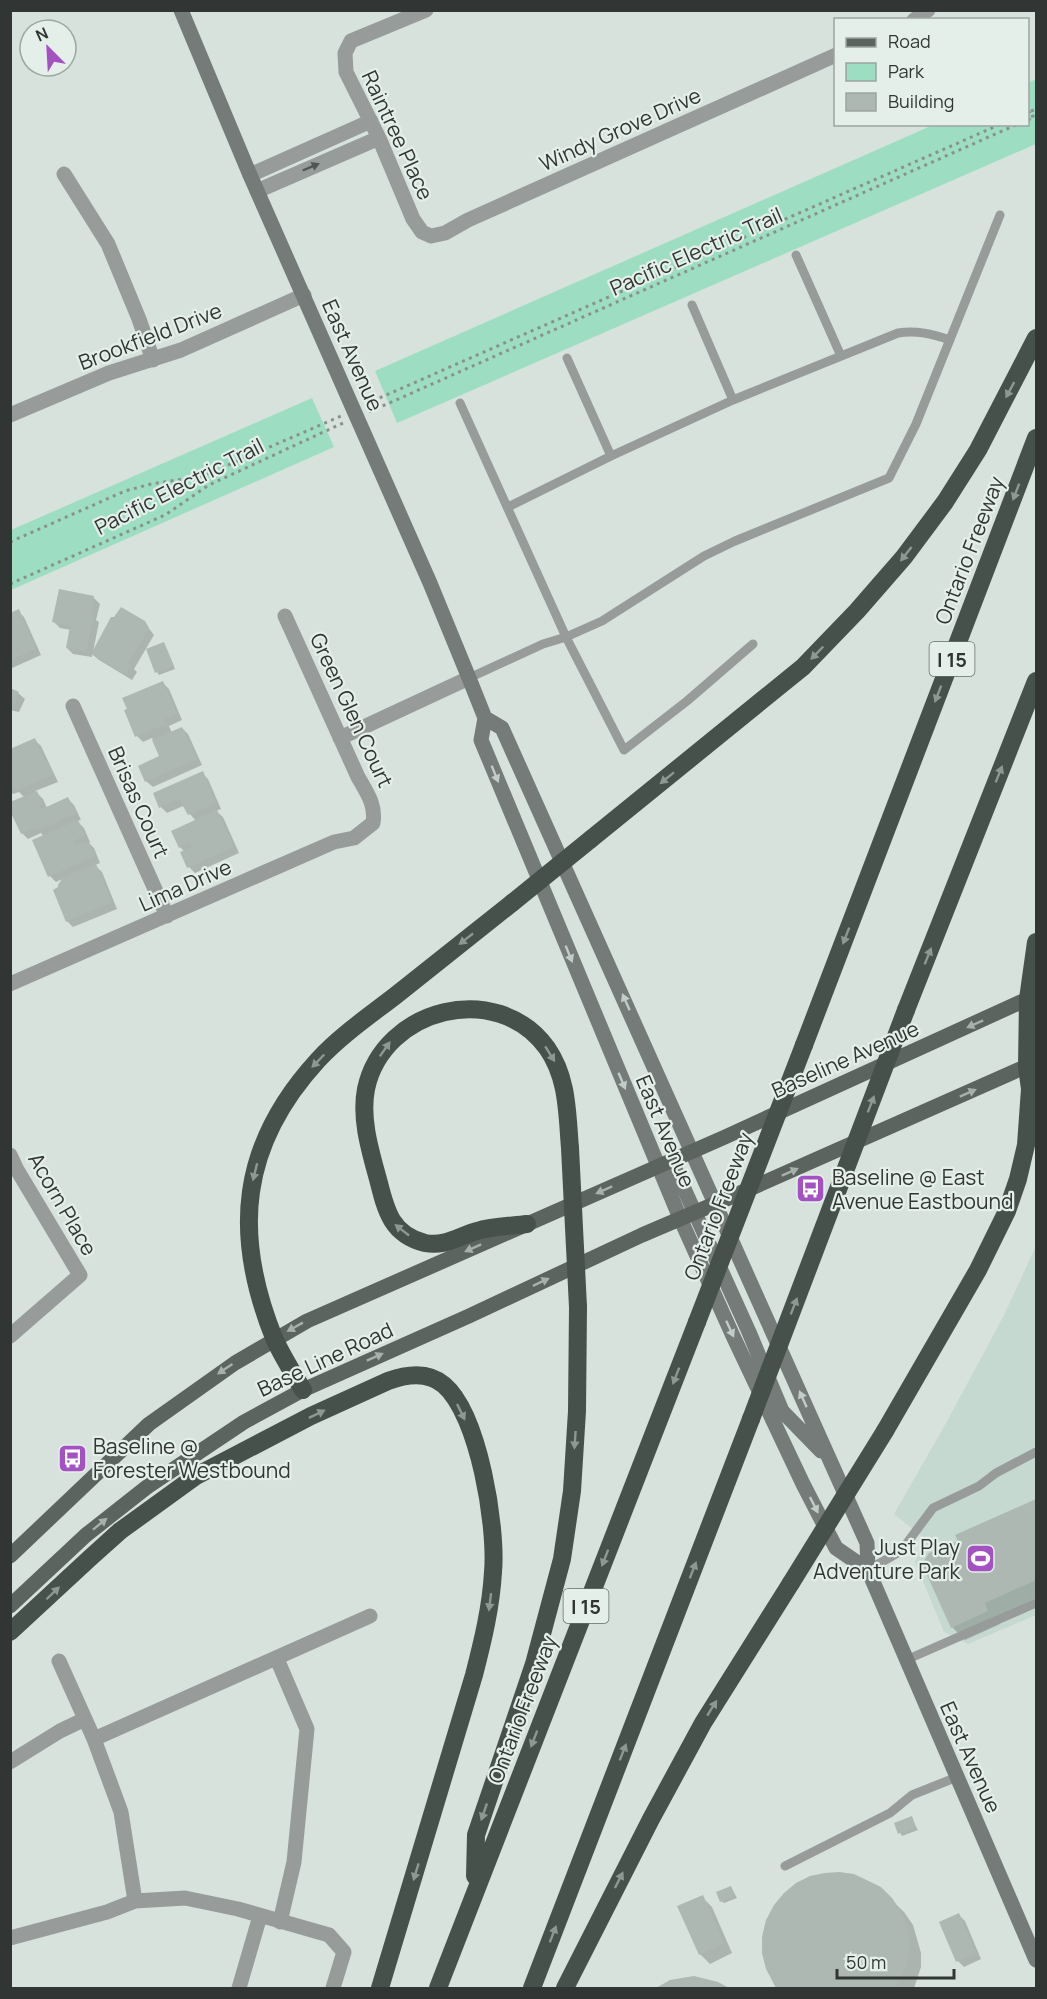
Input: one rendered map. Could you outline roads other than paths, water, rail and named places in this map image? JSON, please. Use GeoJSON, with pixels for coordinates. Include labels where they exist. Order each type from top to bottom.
{"type":"FeatureCollection","features":[{"type":"Feature","properties":{"kind":"highway"},"geometry":{"type":"LineString","coordinates":[[303,1390],[275,1339],[257,1285],[250,1251],[248,1214],[251,1186],[258,1159],[271,1125],[292,1090],[320,1059],[369,1017],[803,667],[857,611],[904,557],[945,502],[978,450],[1036,338]]}},
{"type":"Feature","properties":{"kind":"highway","name":"Ontario Freeway"},"geometry":{"type":"LineString","coordinates":[[438,1989],[804,1045],[1036,438]]}},
{"type":"Feature","properties":{"kind":"highway"},"geometry":{"type":"LineString","coordinates":[[532,1989],[906,1010],[1036,681]]}},
{"type":"Feature","properties":{"kind":"highway"},"geometry":{"type":"LineString","coordinates":[[565,1989],[651,1819],[703,1723],[885,1431],[978,1270],[1007,1211],[1026,1145],[1032,1064],[1032,997],[1036,942]]}},
{"type":"Feature","properties":{"kind":"highway"},"geometry":{"type":"LineString","coordinates":[[475,1890],[476,1835],[534,1664],[562,1559],[572,1491],[578,1307],[570,1148],[565,1089],[558,1066],[533,1032],[504,1014],[470,1008],[444,1011],[415,1022],[391,1041],[370,1075],[366,1090],[365,1120],[369,1144],[385,1207],[393,1223],[412,1238],[433,1244],[448,1242],[477,1231],[527,1224]]}},
{"type":"Feature","properties":{"kind":"highway"},"geometry":{"type":"LineString","coordinates":[[10,1632],[120,1531],[196,1476],[311,1416],[401,1376],[420,1375],[436,1380],[445,1386],[458,1403],[481,1463],[493,1536],[494,1558],[490,1604],[487,1628],[474,1675],[380,1989]]}},
{"type":"Feature","properties":{"kind":"main road","name":"East Avenue"},"geometry":{"type":"LineString","coordinates":[[181,10],[250,175],[469,678],[484,718],[481,740],[664,1163],[680,1218],[803,1484],[836,1548],[868,1570]]}},
{"type":"Feature","properties":{"kind":"main road","name":"East Avenue"},"geometry":{"type":"LineString","coordinates":[[484,718],[502,728],[717,1203],[867,1543],[868,1570],[1036,1960]]}},
{"type":"Feature","properties":{"kind":"main road","name":"Baseline Avenue"},"geometry":{"type":"LineString","coordinates":[[664,1163],[1032,997]]}},
{"type":"Feature","properties":{"kind":"main road"},"geometry":{"type":"LineString","coordinates":[[695,1212],[1032,1064]]}},
{"type":"Feature","properties":{"kind":"main road"},"geometry":{"type":"LineString","coordinates":[[664,1163],[695,1212],[782,1411],[830,1460]]}},
{"type":"Feature","properties":{"kind":"main road","name":"Base Line Road"},"geometry":{"type":"LineString","coordinates":[[10,1556],[149,1424],[204,1383],[275,1339],[307,1321],[664,1163]]}},
{"type":"Feature","properties":{"kind":"main road","name":"Base Line Road"},"geometry":{"type":"LineString","coordinates":[[10,1606],[87,1535],[147,1487],[244,1422],[303,1390],[695,1212]]}},
{"type":"Feature","properties":{"kind":"street","name":"Raintree Place"},"geometry":{"type":"LineString","coordinates":[[422,232],[413,219],[379,138],[346,72],[345,53],[351,41],[426,10]]}},
{"type":"Feature","properties":{"kind":"street","name":"Windy Grove Drive"},"geometry":{"type":"LineString","coordinates":[[422,232],[431,236],[445,233],[468,220],[834,56]]}},
{"type":"Feature","properties":{"kind":"street"},"geometry":{"type":"LineString","coordinates":[[250,175],[371,121]]}},
{"type":"Feature","properties":{"kind":"street"},"geometry":{"type":"LineString","coordinates":[[257,190],[379,138]]}},
{"type":"Feature","properties":{"kind":"street"},"geometry":{"type":"LineString","coordinates":[[64,174],[108,244],[153,360]]}},
{"type":"Feature","properties":{"kind":"street","name":"Brookfield Drive"},"geometry":{"type":"LineString","coordinates":[[10,415],[86,382],[181,350],[304,295]]}},
{"type":"Feature","properties":{"kind":"street","name":"Green Glen Court"},"geometry":{"type":"LineString","coordinates":[[285,616],[340,738],[372,802],[375,812],[373,823]]}},
{"type":"Feature","properties":{"kind":"street"},"geometry":{"type":"LineString","coordinates":[[340,738],[469,678]]}},
{"type":"Feature","properties":{"kind":"street","name":"Brisas Court"},"geometry":{"type":"LineString","coordinates":[[73,706],[167,916]]}},
{"type":"Feature","properties":{"kind":"street","name":"Lima Drive"},"geometry":{"type":"LineString","coordinates":[[10,984],[334,842],[354,838],[373,823]]}},
{"type":"Feature","properties":{"kind":"street","name":"Acorn Place"},"geometry":{"type":"LineString","coordinates":[[10,1155],[80,1275],[10,1336]]}},
{"type":"Feature","properties":{"kind":"street"},"geometry":{"type":"LineString","coordinates":[[94,1739],[370,1616]]}},
{"type":"Feature","properties":{"kind":"street"},"geometry":{"type":"LineString","coordinates":[[277,1659],[308,1729],[294,1862],[280,1922]]}},
{"type":"Feature","properties":{"kind":"street"},"geometry":{"type":"LineString","coordinates":[[58,1661],[94,1739],[121,1812],[135,1902]]}},
{"type":"Feature","properties":{"kind":"street"},"geometry":{"type":"LineString","coordinates":[[10,1762],[60,1731],[85,1719]]}},
{"type":"Feature","properties":{"kind":"street"},"geometry":{"type":"LineString","coordinates":[[10,1938],[135,1902],[185,1898],[329,1935],[344,1952],[333,1989]]}},
{"type":"Feature","properties":{"kind":"street"},"geometry":{"type":"LineString","coordinates":[[239,1989],[260,1916]]}},
{"type":"Feature","properties":{"kind":"lane"},"geometry":{"type":"LineString","coordinates":[[469,678],[543,644],[566,637],[602,621],[704,556],[735,541],[889,478],[916,424],[1000,215]]}},
{"type":"Feature","properties":{"kind":"lane"},"geometry":{"type":"LineString","coordinates":[[796,255],[841,356]]}},
{"type":"Feature","properties":{"kind":"lane"},"geometry":{"type":"LineString","coordinates":[[692,305],[733,400]]}},
{"type":"Feature","properties":{"kind":"lane"},"geometry":{"type":"LineString","coordinates":[[507,507],[733,400],[904,332],[929,333],[950,340]]}},
{"type":"Feature","properties":{"kind":"lane"},"geometry":{"type":"LineString","coordinates":[[567,358],[611,456]]}},
{"type":"Feature","properties":{"kind":"lane"},"geometry":{"type":"LineString","coordinates":[[460,403],[566,637],[624,750],[753,645]]}},
{"type":"Feature","properties":{"kind":"lane"},"geometry":{"type":"LineString","coordinates":[[868,1570],[901,1551],[933,1508],[979,1486],[996,1473],[1036,1452]]}},
{"type":"Feature","properties":{"kind":"lane"},"geometry":{"type":"LineString","coordinates":[[906,1660],[1036,1603]]}},
{"type":"Feature","properties":{"kind":"lane"},"geometry":{"type":"LineString","coordinates":[[785,1866],[890,1814],[912,1795],[957,1777]]}},
{"type":"Feature","properties":{"kind":"place","name":"Baseline @ East Avenue Eastbound"},"geometry":{"type":"Point","coordinates":[811,1189]}},
{"type":"Feature","properties":{"kind":"place","name":"Baseline @ Forester Westbound"},"geometry":{"type":"Point","coordinates":[72,1458]}},
{"type":"Feature","properties":{"kind":"place","name":"Just Play Adventure Park"},"geometry":{"type":"Point","coordinates":[981,1559]}}]}
